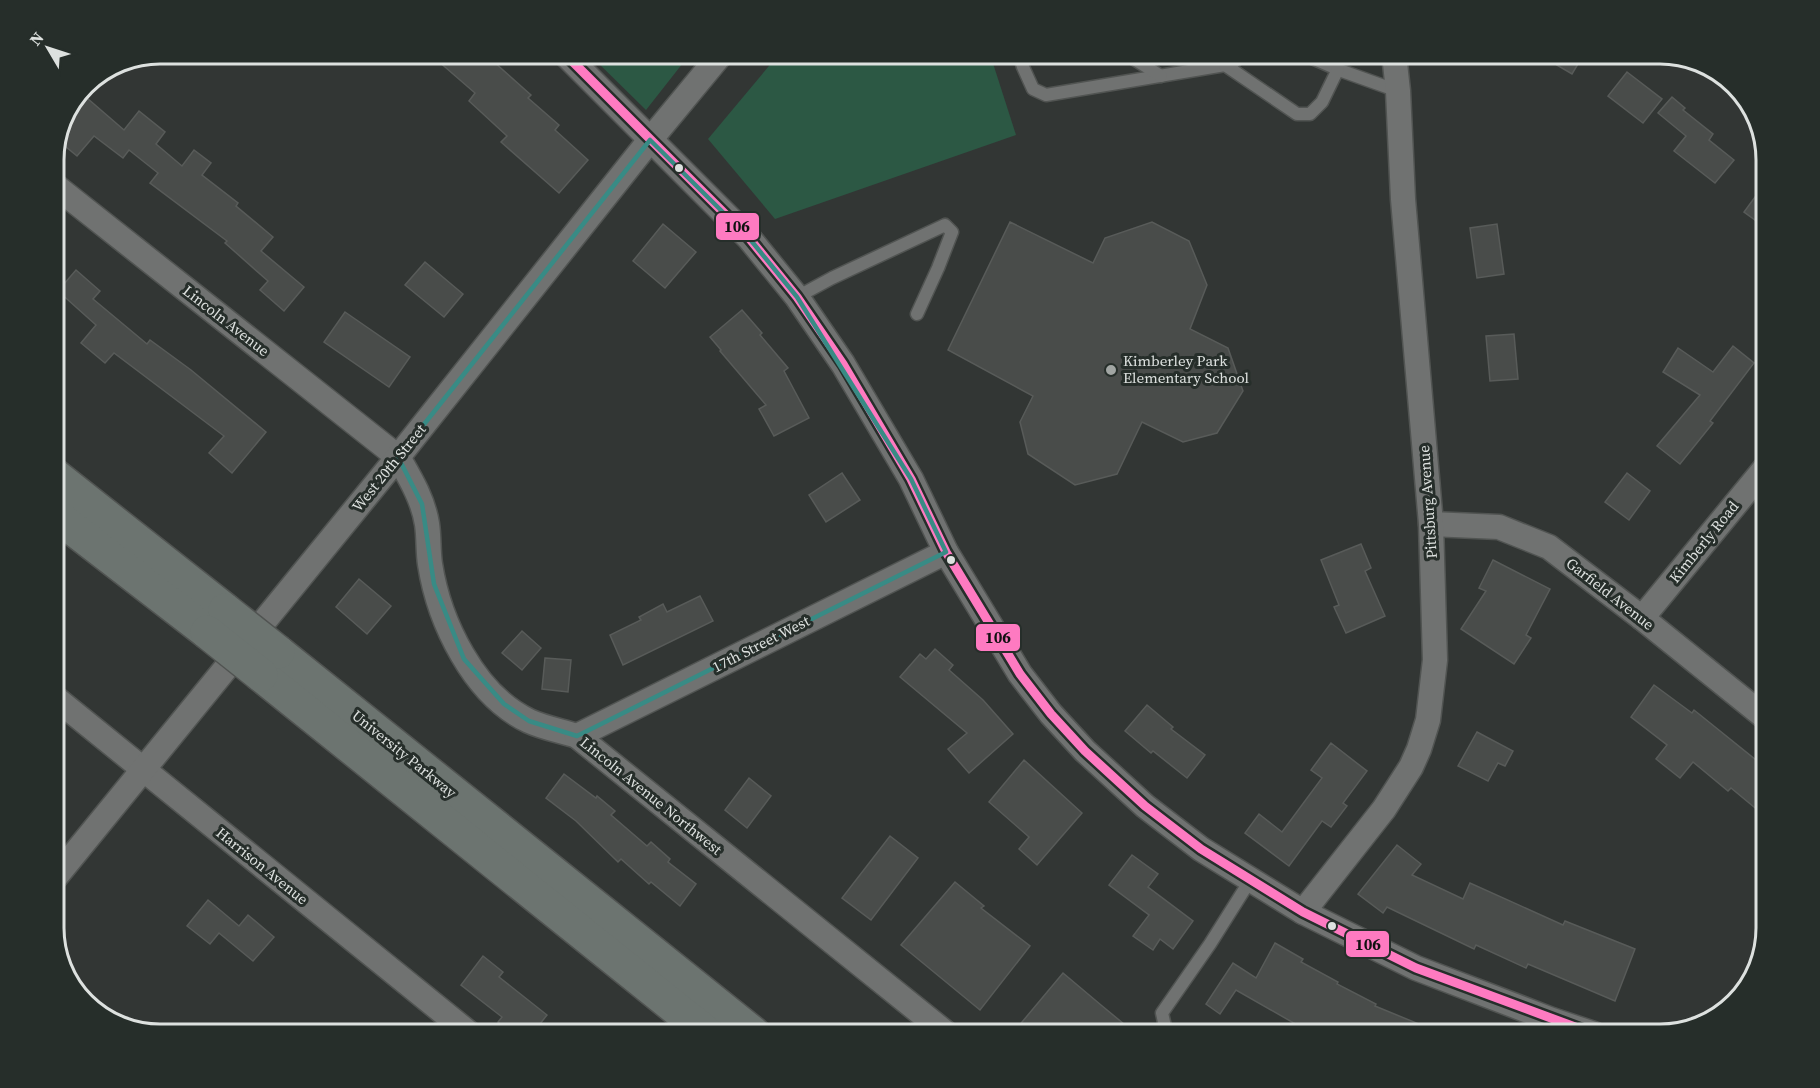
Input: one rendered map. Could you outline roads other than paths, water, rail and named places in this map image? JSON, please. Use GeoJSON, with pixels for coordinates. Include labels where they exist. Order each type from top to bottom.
{"type":"FeatureCollection","features":[{"type":"Feature","properties":{"kind":"main road","name":"University Parkway"},"geometry":{"type":"LineString","coordinates":[[65,485],[216,621],[696,1024]]}},
{"type":"Feature","properties":{"kind":"main road","name":"University Parkway"},"geometry":{"type":"LineString","coordinates":[[65,521],[216,621]]}},
{"type":"Feature","properties":{"kind":"main road","name":"University Parkway"},"geometry":{"type":"LineString","coordinates":[[269,664],[741,1024]]}},
{"type":"Feature","properties":{"kind":"street"},"geometry":{"type":"LineString","coordinates":[[575,64],[749,238],[797,297],[843,364],[911,479],[946,552],[1020,674],[1051,714],[1085,751],[1145,806],[1201,849],[1304,912],[1416,968],[1564,1024]]}},
{"type":"Feature","properties":{"kind":"street","name":"West 20th Street"},"geometry":{"type":"LineString","coordinates":[[65,866],[398,457],[713,64]]}},
{"type":"Feature","properties":{"kind":"street","name":"Pittsburg Avenue"},"geometry":{"type":"LineString","coordinates":[[1304,912],[1384,809],[1411,767],[1428,720],[1435,660],[1431,524],[1403,200],[1395,64]]}},
{"type":"Feature","properties":{"kind":"street","name":"Lincoln Avenue"},"geometry":{"type":"LineString","coordinates":[[65,193],[398,457]]}},
{"type":"Feature","properties":{"kind":"street","name":"Lincoln Avenue Northwest"},"geometry":{"type":"LineString","coordinates":[[398,457],[422,504],[427,524],[434,584],[451,632],[464,659],[482,683],[504,704],[529,721],[577,736],[935,1024]]}},
{"type":"Feature","properties":{"kind":"street","name":"Kimberly Road"},"geometry":{"type":"LineString","coordinates":[[1642,618],[1755,480]]}},
{"type":"Feature","properties":{"kind":"street","name":"Garfield Avenue"},"geometry":{"type":"LineString","coordinates":[[1431,524],[1499,527],[1548,547],[1642,618],[1756,710]]}},
{"type":"Feature","properties":{"kind":"street","name":"17th Street West"},"geometry":{"type":"LineString","coordinates":[[577,736],[946,552]]}},
{"type":"Feature","properties":{"kind":"street","name":"Harrison Avenue"},"geometry":{"type":"LineString","coordinates":[[65,706],[458,1024]]}},
{"type":"Feature","properties":{"kind":"lane"},"geometry":{"type":"LineString","coordinates":[[1022,64],[1033,89],[1046,95],[1230,64]]}},
{"type":"Feature","properties":{"kind":"lane"},"geometry":{"type":"LineString","coordinates":[[1142,64],[1161,76]]}},
{"type":"Feature","properties":{"kind":"lane"},"geometry":{"type":"LineString","coordinates":[[1326,64],[1398,91]]}},
{"type":"Feature","properties":{"kind":"lane"},"geometry":{"type":"LineString","coordinates":[[1225,65],[1297,114],[1310,114],[1322,102],[1338,69]]}},
{"type":"Feature","properties":{"kind":"lane"},"geometry":{"type":"LineString","coordinates":[[797,297],[945,225],[952,232],[917,314]]}},
{"type":"Feature","properties":{"kind":"lane"},"geometry":{"type":"LineString","coordinates":[[1164,1024],[1162,1014],[1251,879]]}},
{"type":"Feature","properties":{"kind":"place","name":"Kimberley Park Elementary School"},"geometry":{"type":"Point","coordinates":[1111,370]}}]}
